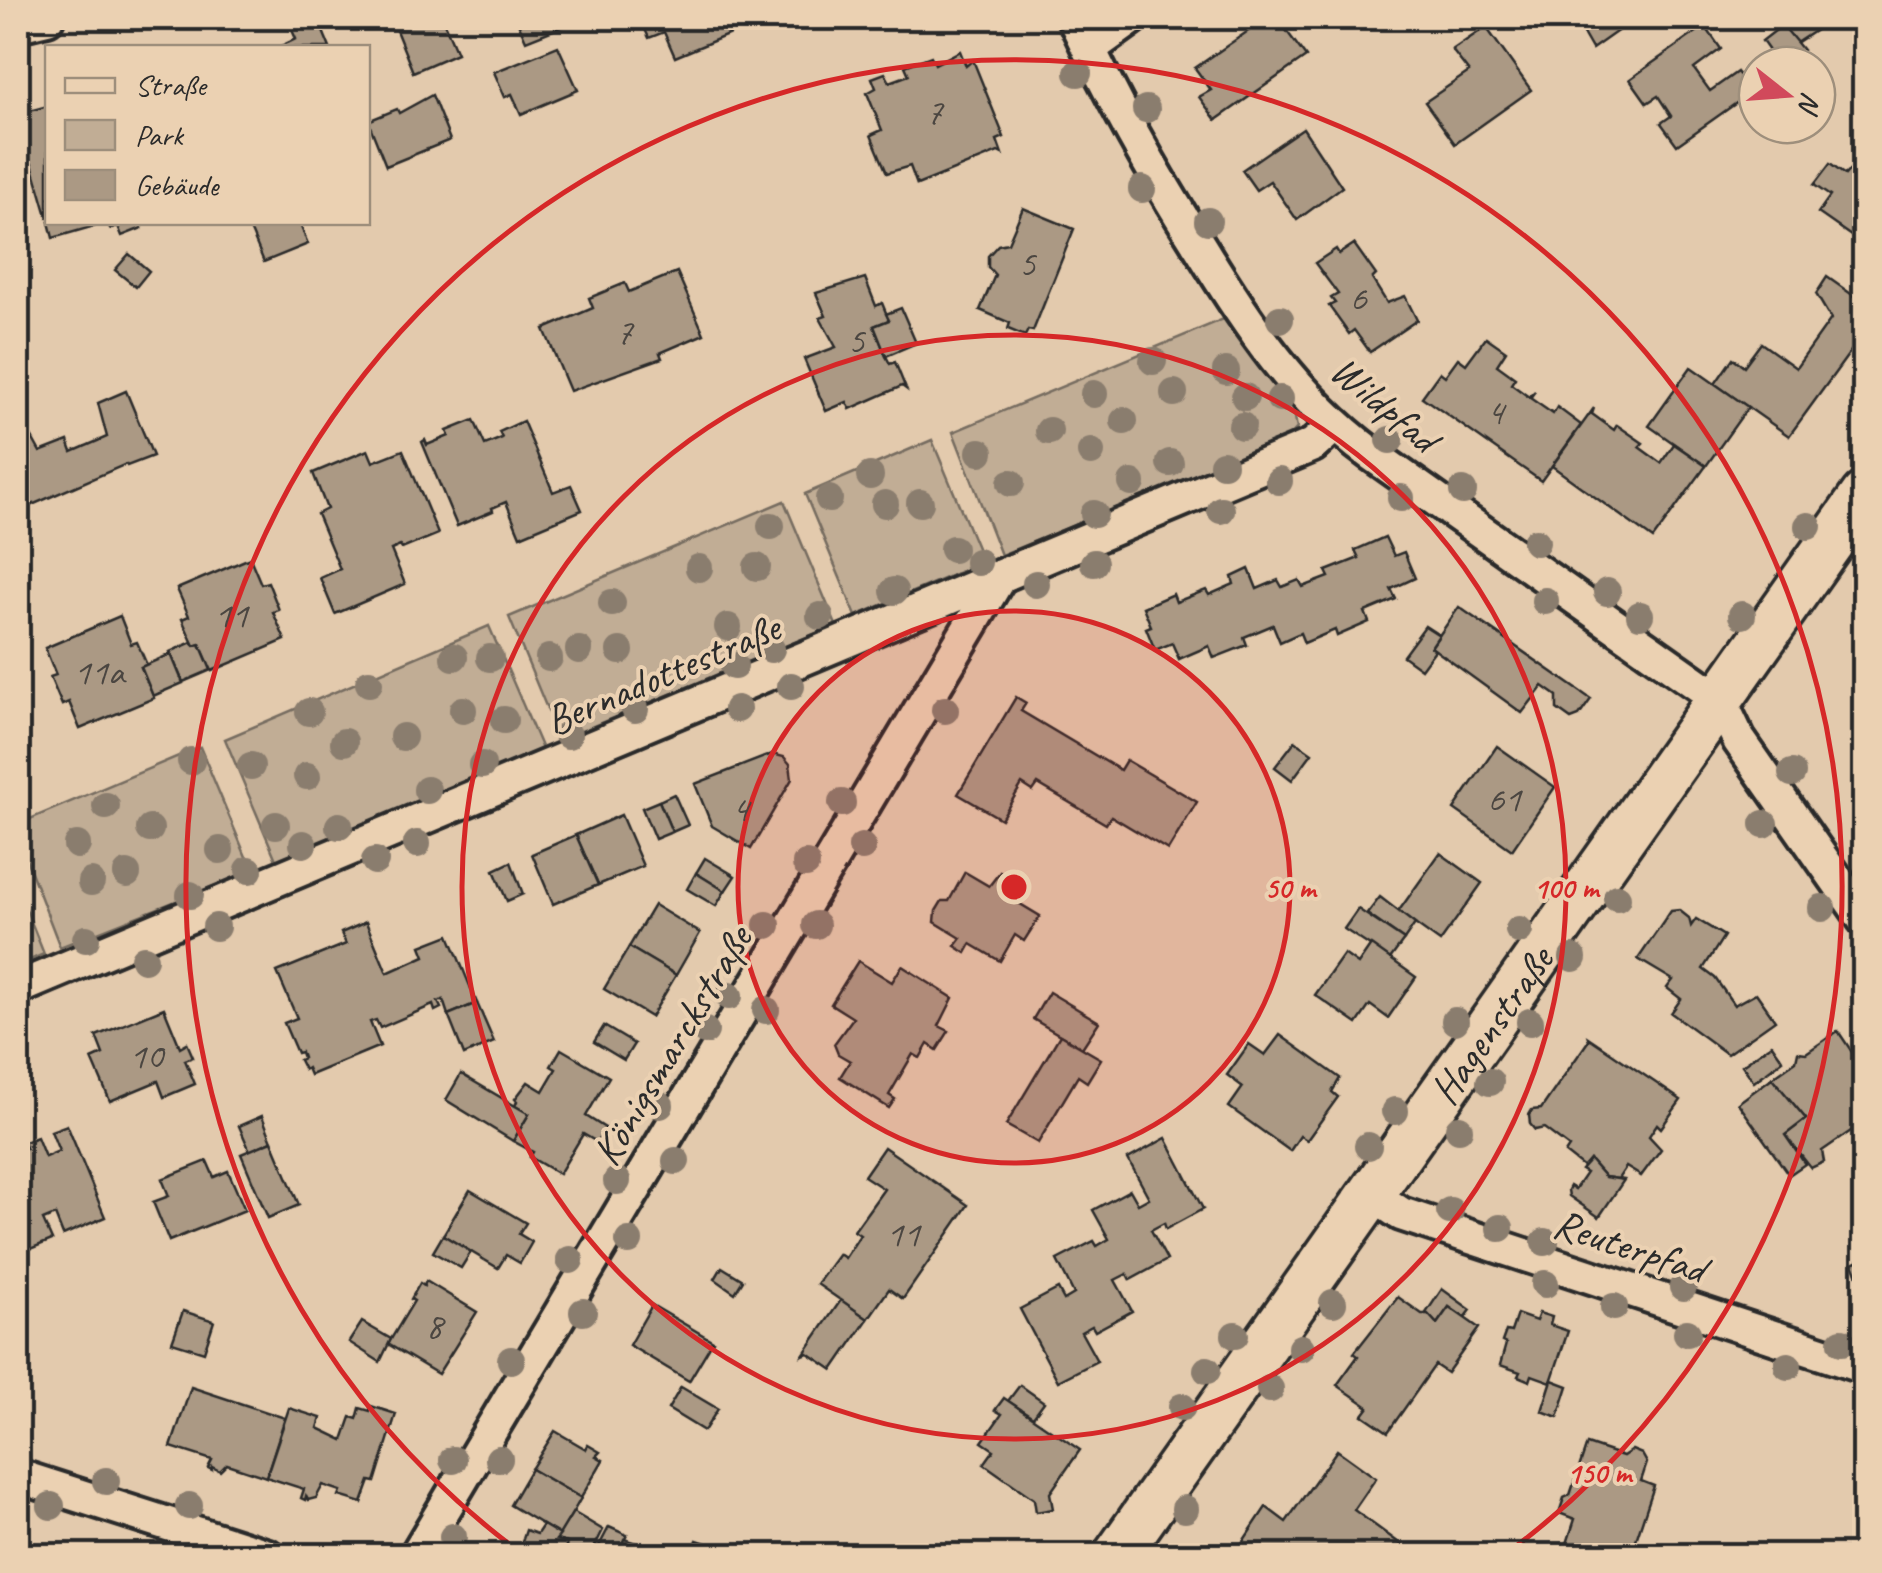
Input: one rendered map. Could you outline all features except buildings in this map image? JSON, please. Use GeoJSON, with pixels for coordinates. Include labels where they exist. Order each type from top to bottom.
{"type":"FeatureCollection","features":[{"type":"Feature","properties":{"kind":"main road","name":"Hagenstraße"},"geometry":{"type":"LineString","coordinates":[[1116,1556],[1864,495]]}},
{"type":"Feature","properties":{"kind":"street"},"geometry":{"type":"LineString","coordinates":[[18,25],[47,18]]}},
{"type":"Feature","properties":{"kind":"street","name":"Wildpfad"},"geometry":{"type":"LineString","coordinates":[[1074,18],[1152,170],[1236,305],[1304,396],[1334,426],[1720,700]]}},
{"type":"Feature","properties":{"kind":"street"},"geometry":{"type":"LineString","coordinates":[[1089,49],[1132,18]]}},
{"type":"Feature","properties":{"kind":"street","name":"Bernadottestraße"},"geometry":{"type":"LineString","coordinates":[[18,988],[1313,445],[1334,426]]}},
{"type":"Feature","properties":{"kind":"street","name":"Königsmarckstraße"},"geometry":{"type":"LineString","coordinates":[[416,1556],[999,578]]}},
{"type":"Feature","properties":{"kind":"street"},"geometry":{"type":"LineString","coordinates":[[1720,700],[1739,740],[1864,919]]}},
{"type":"Feature","properties":{"kind":"street","name":"Reuterpfad"},"geometry":{"type":"LineString","coordinates":[[1373,1195],[1401,1214],[1864,1368]]}},
{"type":"Feature","properties":{"kind":"street"},"geometry":{"type":"LineString","coordinates":[[18,1476],[268,1556]]}},
{"type":"Feature","properties":{"kind":"green space"},"geometry":{"type":"Polygon","coordinates":[[[1226,318],[1293,407],[1297,428],[1289,437],[1001,555],[953,432],[1226,318]]]}},
{"type":"Feature","properties":{"kind":"green space"},"geometry":{"type":"Polygon","coordinates":[[[932,440],[983,562],[856,616],[805,494],[932,440]]]}},
{"type":"Feature","properties":{"kind":"green space"},"geometry":{"type":"Polygon","coordinates":[[[784,501],[836,625],[560,740],[509,617],[784,501]]]}},
{"type":"Feature","properties":{"kind":"green space"},"geometry":{"type":"Polygon","coordinates":[[[489,626],[542,749],[277,862],[225,739],[489,626]]]}},
{"type":"Feature","properties":{"kind":"green space"},"geometry":{"type":"Polygon","coordinates":[[[200,747],[252,871],[60,947],[18,838],[18,824],[200,747]]]}},
{"type":"Feature","properties":{"kind":"green space"},"geometry":{"type":"Polygon","coordinates":[[[18,889],[44,954],[18,965],[18,889]]]}}]}
